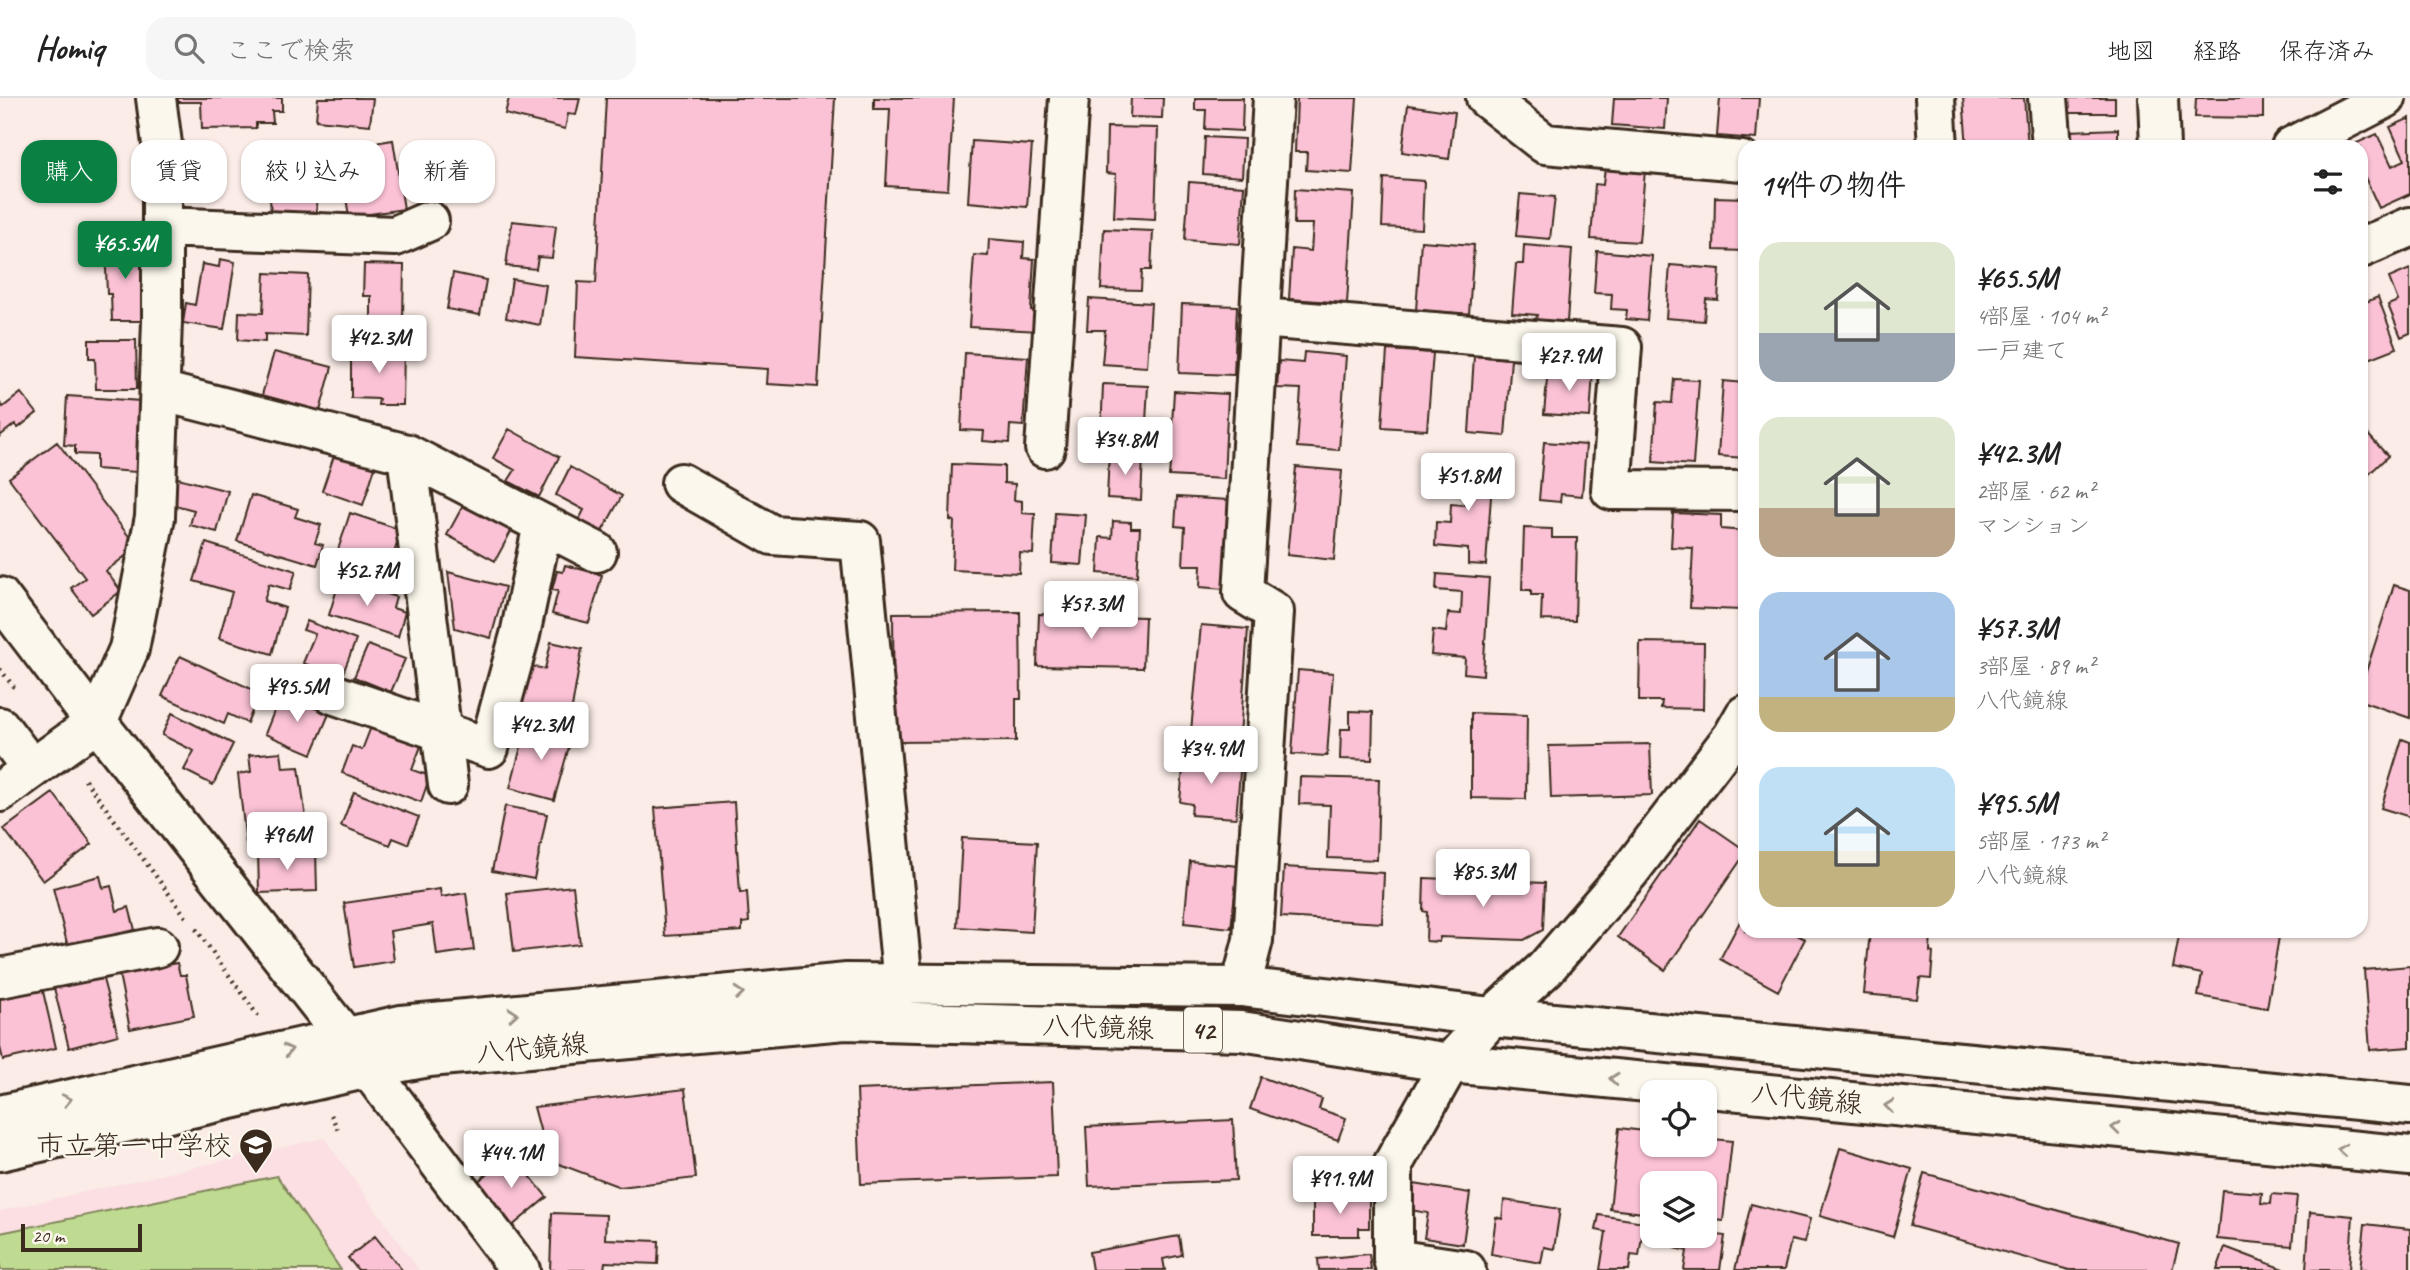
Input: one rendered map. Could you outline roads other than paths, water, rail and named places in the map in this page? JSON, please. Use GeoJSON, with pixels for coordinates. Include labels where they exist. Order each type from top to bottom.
{"type":"FeatureCollection","features":[{"type":"Feature","properties":{"kind":"street"},"geometry":{"type":"LineString","coordinates":[[0,792],[97,722],[129,649],[155,517],[162,227],[162,144],[156,98]]}},
{"type":"Feature","properties":{"kind":"street"},"geometry":{"type":"LineString","coordinates":[[1045,448],[1069,98]]}},
{"type":"Feature","properties":{"kind":"street"},"geometry":{"type":"LineString","coordinates":[[1241,986],[1253,940],[1274,612],[1243,593],[1273,98]]}},
{"type":"Feature","properties":{"kind":"street"},"geometry":{"type":"LineString","coordinates":[[1486,98],[1545,144],[1738,161]]}},
{"type":"Feature","properties":{"kind":"street"},"geometry":{"type":"LineString","coordinates":[[1935,98],[1938,140]]}},
{"type":"Feature","properties":{"kind":"street"},"geometry":{"type":"LineString","coordinates":[[2048,98],[2051,140]]}},
{"type":"Feature","properties":{"kind":"street"},"geometry":{"type":"LineString","coordinates":[[2158,98],[2160,140]]}},
{"type":"Feature","properties":{"kind":"street"},"geometry":{"type":"LineString","coordinates":[[2305,140],[2386,98]]}},
{"type":"Feature","properties":{"kind":"street"},"geometry":{"type":"LineString","coordinates":[[162,227],[395,236],[429,220]]}},
{"type":"Feature","properties":{"kind":"street"},"geometry":{"type":"LineString","coordinates":[[2368,245],[2410,227]]}},
{"type":"Feature","properties":{"kind":"street"},"geometry":{"type":"LineString","coordinates":[[1260,318],[1622,347],[1611,490],[1738,491]]}},
{"type":"Feature","properties":{"kind":"street"},"geometry":{"type":"LineString","coordinates":[[160,391],[407,454],[597,552]]}},
{"type":"Feature","properties":{"kind":"street"},"geometry":{"type":"LineString","coordinates":[[407,454],[448,785]]}},
{"type":"Feature","properties":{"kind":"street"},"geometry":{"type":"LineString","coordinates":[[681,482],[772,535],[860,541],[903,984]]}},
{"type":"Feature","properties":{"kind":"street"},"geometry":{"type":"LineString","coordinates":[[333,694],[489,748],[520,635],[543,524]]}},
{"type":"Feature","properties":{"kind":"street"},"geometry":{"type":"LineString","coordinates":[[0,597],[91,717],[369,1068],[520,1270]]}},
{"type":"Feature","properties":{"kind":"street"},"geometry":{"type":"LineString","coordinates":[[11,713],[47,758]]}},
{"type":"Feature","properties":{"kind":"street"},"geometry":{"type":"LineString","coordinates":[[1466,1270],[1394,1264],[1392,1164],[1450,1063],[1492,1017],[1545,969],[1630,871],[1738,727]]}},
{"type":"Feature","properties":{"kind":"street"},"geometry":{"type":"LineString","coordinates":[[0,978],[158,947]]}},
{"type":"Feature","properties":{"kind":"street","name":"八代鏡線"},"geometry":{"type":"LineString","coordinates":[[0,1115],[401,1025],[847,984],[1241,986],[1492,1017],[2410,1105]]}},
{"type":"Feature","properties":{"kind":"street","name":"八代鏡線"},"geometry":{"type":"LineString","coordinates":[[0,1151],[429,1057],[845,1020],[1241,1031],[1450,1063],[2410,1156]]}},
{"type":"Feature","properties":{"kind":"place","name":"市立第一中学校"},"geometry":{"type":"Point","coordinates":[256,1175]}}]}
